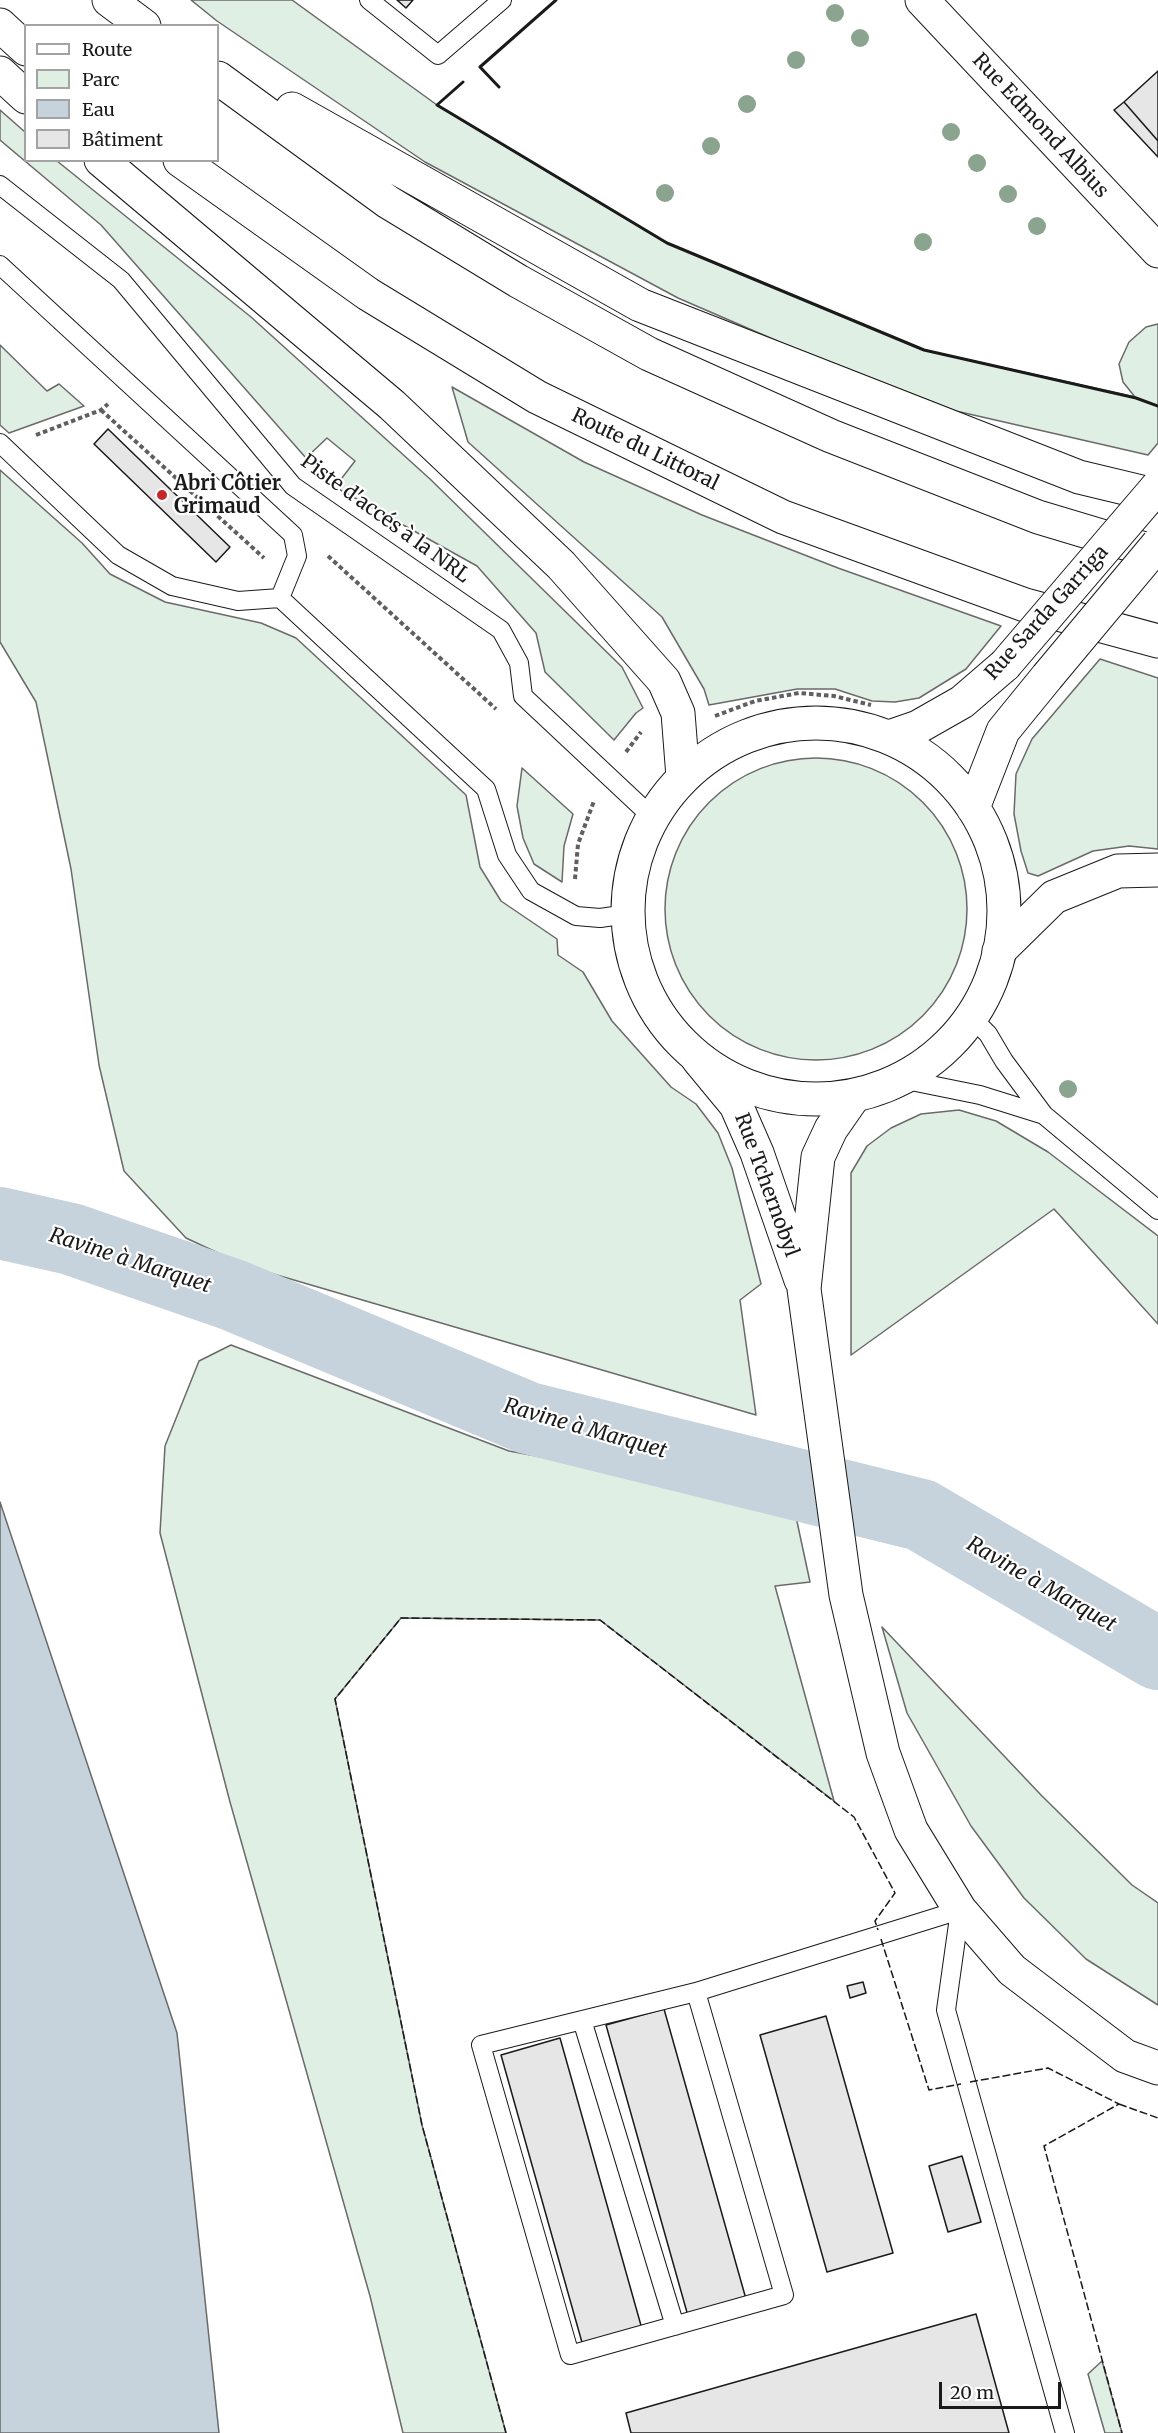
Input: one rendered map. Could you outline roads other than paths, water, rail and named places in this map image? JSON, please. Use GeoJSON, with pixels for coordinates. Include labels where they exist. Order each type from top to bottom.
{"type":"FeatureCollection","features":[{"type":"Feature","properties":{"kind":"main road"},"geometry":{"type":"LineString","coordinates":[[109,0],[143,24]]}},
{"type":"Feature","properties":{"kind":"main road","name":"Rue Edmond Albius"},"geometry":{"type":"LineString","coordinates":[[922,0],[1158,251]]}},
{"type":"Feature","properties":{"kind":"main road"},"geometry":{"type":"LineString","coordinates":[[0,25],[24,47]]}},
{"type":"Feature","properties":{"kind":"main road"},"geometry":{"type":"LineString","coordinates":[[219,68],[469,211],[640,305],[1079,477],[1158,496]]}},
{"type":"Feature","properties":{"kind":"main road"},"geometry":{"type":"LineString","coordinates":[[0,73],[24,96]]}},
{"type":"Feature","properties":{"kind":"main road"},"geometry":{"type":"LineString","coordinates":[[219,79],[388,202],[518,281],[649,354],[831,436],[1027,513],[1158,554]]}},
{"type":"Feature","properties":{"kind":"main road"},"geometry":{"type":"LineString","coordinates":[[103,162],[392,405],[561,566],[664,681],[678,713],[683,777]]}},
{"type":"Feature","properties":{"kind":"main road","name":"Route du Littoral"},"geometry":{"type":"LineString","coordinates":[[183,162],[368,294],[559,408],[783,517],[1025,605],[1158,641]]}},
{"type":"Feature","properties":{"kind":"main road","name":"Rue Sarda Garriga"},"geometry":{"type":"LineString","coordinates":[[885,722],[918,727],[962,702],[1005,665],[1158,486]]}},
{"type":"Feature","properties":{"kind":"main road","name":"Rue Sarda Garriga"},"geometry":{"type":"LineString","coordinates":[[974,808],[1003,731],[1158,544]]}},
{"type":"Feature","properties":{"kind":"main road"},"geometry":{"type":"LineString","coordinates":[[885,722],[937,766],[974,808],[994,853],[1004,902],[999,951],[988,985],[971,1017],[951,1042],[928,1063],[901,1080],[854,1096],[813,1100],[772,1095],[733,1081],[698,1059],[661,1018],[636,969],[628,914],[633,864],[652,817],[683,777],[718,749],[759,731],[813,723],[847,725],[885,722]]}},
{"type":"Feature","properties":{"kind":"main road"},"geometry":{"type":"LineString","coordinates":[[999,951],[1054,897],[1118,871],[1158,870]]}},
{"type":"Feature","properties":{"kind":"main road","name":"Rue Tchernobyl"},"geometry":{"type":"LineString","coordinates":[[698,1059],[736,1105],[757,1153],[804,1289]]}},
{"type":"Feature","properties":{"kind":"main road"},"geometry":{"type":"LineString","coordinates":[[854,1096],[831,1129],[818,1157],[804,1289],[846,1595],[883,1753],[907,1819],[960,1910],[1012,1970],[1125,2055],[1158,2068]]}},
{"type":"Feature","properties":{"kind":"lane"},"geometry":{"type":"LineString","coordinates":[[369,0],[438,55],[502,0]]}},
{"type":"Feature","properties":{"kind":"lane","name":"Piste d'accés à la NRL"},"geometry":{"type":"LineString","coordinates":[[0,186],[122,279],[293,486],[501,630],[519,663],[523,696],[652,817]]}},
{"type":"Feature","properties":{"kind":"lane"},"geometry":{"type":"LineString","coordinates":[[0,265],[293,535],[297,556],[280,598]]}},
{"type":"Feature","properties":{"kind":"lane"},"geometry":{"type":"LineString","coordinates":[[2,445],[118,555],[172,586],[238,601],[280,598],[486,789],[507,855],[531,891],[576,916],[600,918],[628,914]]}},
{"type":"Feature","properties":{"kind":"lane"},"geometry":{"type":"LineString","coordinates":[[971,1017],[988,1034],[1004,1061],[1044,1115],[1158,1210]]}},
{"type":"Feature","properties":{"kind":"lane"},"geometry":{"type":"LineString","coordinates":[[901,1080],[980,1095],[1044,1115]]}},
{"type":"Feature","properties":{"kind":"lane"},"geometry":{"type":"LineString","coordinates":[[696,1992],[784,2295],[570,2355],[481,2045],[696,1992],[960,1910],[946,2010],[1065,2433]]}},
{"type":"Feature","properties":{"kind":"lane"},"geometry":{"type":"LineString","coordinates":[[582,2020],[675,2326]]}},
{"type":"Feature","properties":{"kind":"water"},"geometry":{"type":"Polygon","coordinates":[[[0,1502],[177,2033],[219,2433],[0,2433],[0,1502]]]}},
{"type":"Feature","properties":{"kind":"waterway","name":"Ravine à Marquet"},"geometry":{"type":"LineString","coordinates":[[0,1223],[71,1239],[233,1295],[528,1418],[921,1515],[1158,1654]]}},
{"type":"Feature","properties":{"kind":"place","name":"Abri Côtier Grimaud"},"geometry":{"type":"Point","coordinates":[162,495]}}]}
